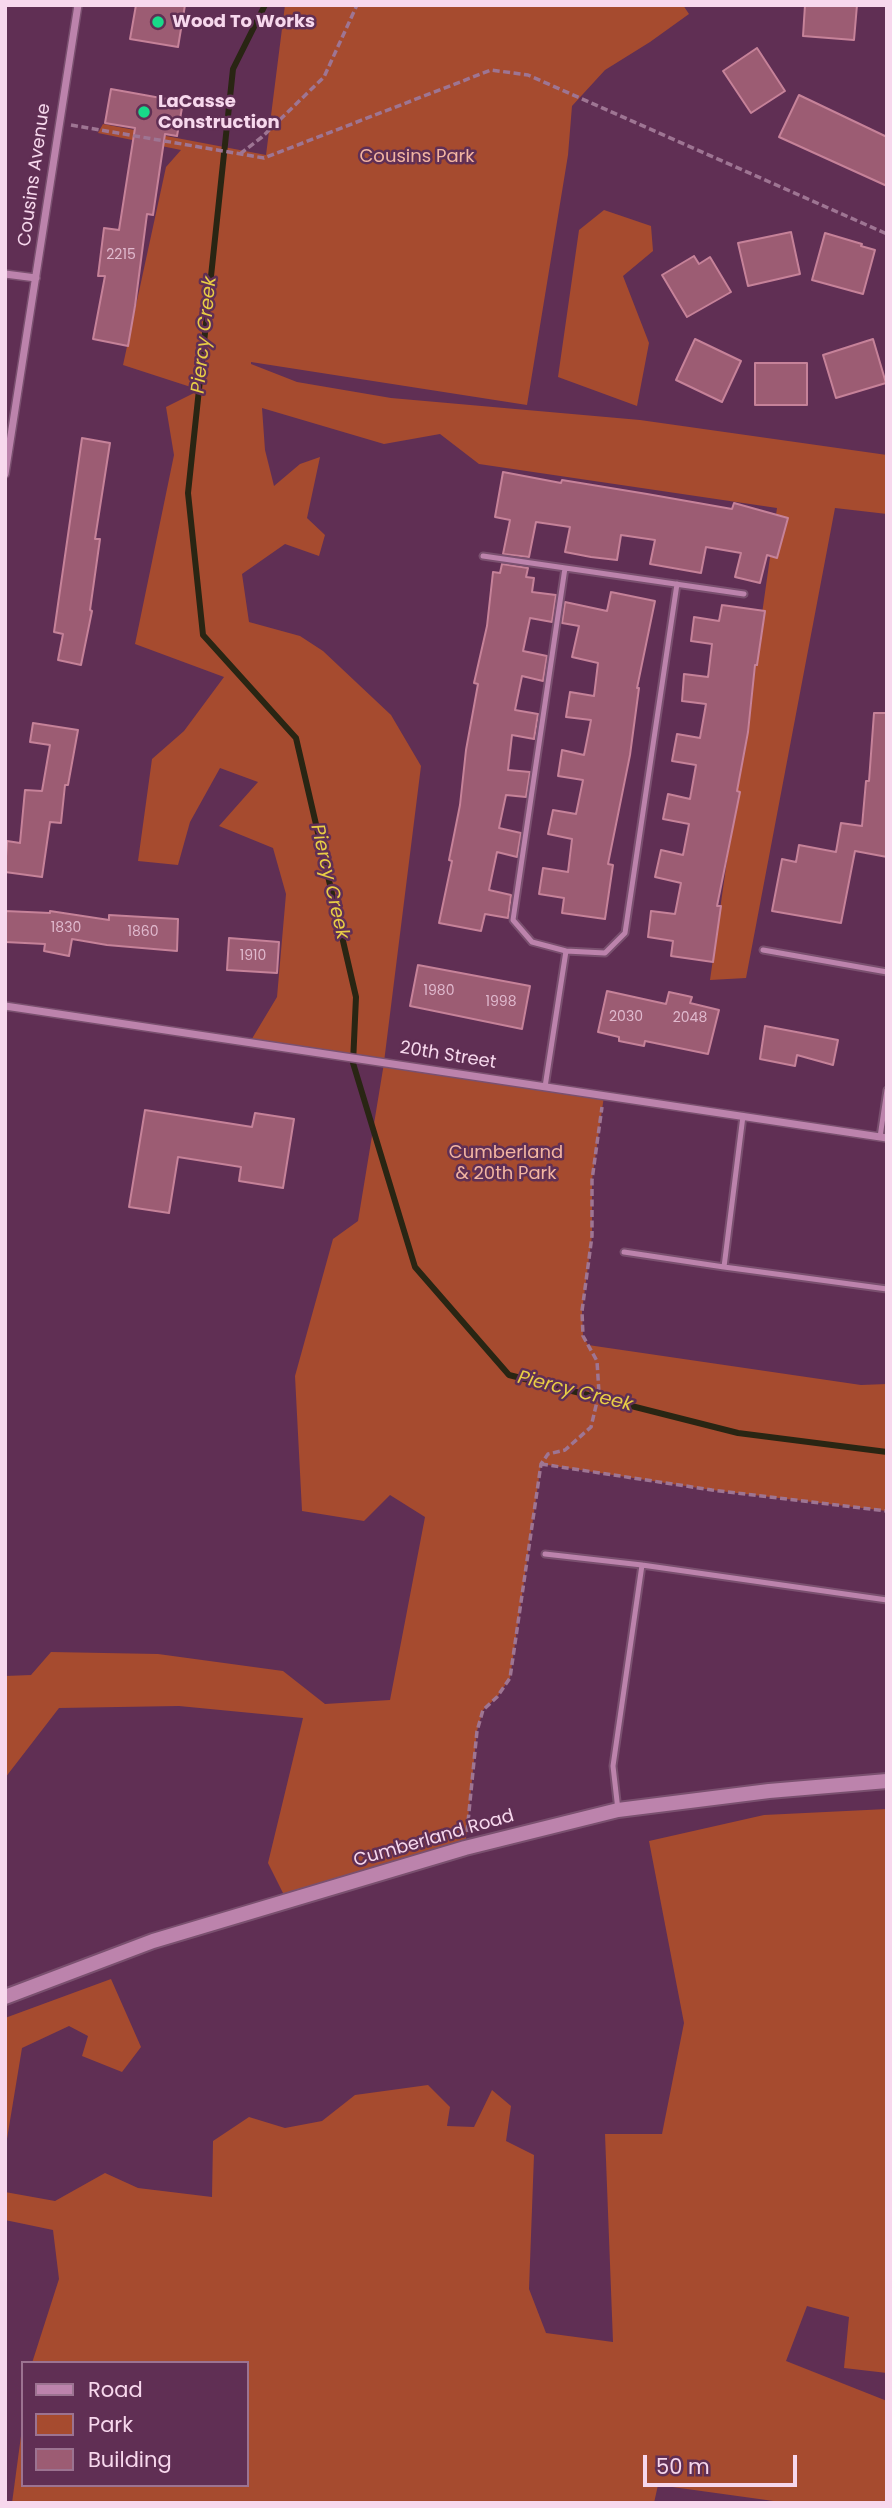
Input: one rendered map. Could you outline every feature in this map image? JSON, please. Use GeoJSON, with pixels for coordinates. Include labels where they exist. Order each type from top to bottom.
{"type":"FeatureCollection","features":[{"type":"Feature","properties":{"kind":"street","name":"Cousins Avenue"},"geometry":{"type":"LineString","coordinates":[[5,474],[78,5]]}},
{"type":"Feature","properties":{"kind":"street"},"geometry":{"type":"LineString","coordinates":[[5,274],[36,278]]}},
{"type":"Feature","properties":{"kind":"street","name":"20th Street"},"geometry":{"type":"LineString","coordinates":[[5,1006],[883,1137]]}},
{"type":"Feature","properties":{"kind":"street","name":"Cumberland Road"},"geometry":{"type":"LineString","coordinates":[[5,1997],[153,1941],[466,1848],[618,1810],[769,1791],[887,1781]]}},
{"type":"Feature","properties":{"kind":"lane"},"geometry":{"type":"LineString","coordinates":[[483,556],[744,594]]}},
{"type":"Feature","properties":{"kind":"lane"},"geometry":{"type":"LineString","coordinates":[[565,568],[513,920],[532,942],[566,951],[605,953],[625,933],[677,584]]}},
{"type":"Feature","properties":{"kind":"lane"},"geometry":{"type":"LineString","coordinates":[[762,950],[887,972]]}},
{"type":"Feature","properties":{"kind":"lane"},"geometry":{"type":"LineString","coordinates":[[545,1087],[566,951]]}},
{"type":"Feature","properties":{"kind":"lane"},"geometry":{"type":"LineString","coordinates":[[883,1137],[887,1090]]}},
{"type":"Feature","properties":{"kind":"lane"},"geometry":{"type":"LineString","coordinates":[[724,1267],[743,1116]]}},
{"type":"Feature","properties":{"kind":"lane"},"geometry":{"type":"LineString","coordinates":[[624,1252],[887,1289]]}},
{"type":"Feature","properties":{"kind":"lane"},"geometry":{"type":"LineString","coordinates":[[545,1554],[887,1600]]}},
{"type":"Feature","properties":{"kind":"lane"},"geometry":{"type":"LineString","coordinates":[[618,1810],[613,1766],[642,1565]]}},
{"type":"Feature","properties":{"kind":"path"},"geometry":{"type":"LineString","coordinates":[[240,154],[262,137],[324,77],[357,5]]}},
{"type":"Feature","properties":{"kind":"path"},"geometry":{"type":"LineString","coordinates":[[58,123],[264,158],[491,71],[516,73],[528,75],[887,234]]}},
{"type":"Feature","properties":{"kind":"path"},"geometry":{"type":"LineString","coordinates":[[466,1848],[477,1731],[483,1710],[497,1697],[510,1678],[541,1464],[548,1454],[565,1450],[591,1427],[600,1393],[597,1361],[583,1336],[582,1311],[592,1236],[592,1180],[604,1096]]}},
{"type":"Feature","properties":{"kind":"path"},"geometry":{"type":"LineString","coordinates":[[541,1464],[691,1488],[887,1511]]}},
{"type":"Feature","properties":{"kind":"green space"},"geometry":{"type":"Polygon","coordinates":[[[285,5],[683,5],[689,14],[605,70],[572,106],[568,155],[527,405],[251,364],[297,382],[391,398],[640,420],[887,455],[887,514],[835,508],[746,978],[710,980],[777,508],[479,464],[440,434],[384,444],[262,408],[265,450],[274,486],[300,464],[320,457],[307,518],[325,535],[319,556],[285,544],[242,574],[249,622],[300,636],[323,651],[391,715],[421,766],[384,1062],[604,1096],[592,1180],[592,1236],[582,1311],[583,1336],[588,1345],[861,1385],[887,1384],[887,1511],[712,1490],[541,1464],[510,1678],[497,1697],[483,1710],[477,1731],[465,1848],[287,1901],[268,1863],[303,1718],[179,1706],[59,1708],[5,1778],[5,1676],[31,1675],[51,1652],[158,1654],[283,1671],[325,1704],[390,1700],[425,1517],[390,1495],[364,1521],[302,1511],[295,1376],[333,1239],[358,1221],[384,1063],[250,1042],[277,997],[286,894],[273,848],[219,826],[258,782],[220,768],[190,822],[178,865],[138,861],[152,759],[184,731],[224,677],[135,644],[174,455],[166,407],[200,390],[123,365],[166,167],[181,150],[98,133],[103,124],[266,155],[285,5]]]}},
{"type":"Feature","properties":{"kind":"green space"},"geometry":{"type":"Polygon","coordinates":[[[604,210],[651,226],[653,251],[623,276],[649,343],[637,406],[558,377],[579,230],[604,210]]]}},
{"type":"Feature","properties":{"kind":"green space"},"geometry":{"type":"Polygon","coordinates":[[[887,1809],[887,2373],[844,2368],[849,2317],[807,2306],[786,2361],[887,2401],[887,2503],[788,2503],[658,2485],[654,2503],[12,2503],[21,2436],[21,2487],[248,2487],[248,2361],[33,2361],[59,2279],[53,2230],[5,2220],[5,2192],[55,2201],[105,2173],[138,2188],[212,2197],[213,2141],[249,2117],[285,2128],[322,2121],[355,2095],[428,2085],[450,2107],[447,2126],[474,2127],[492,2090],[511,2106],[506,2141],[534,2155],[529,2289],[546,2333],[613,2342],[605,2134],[662,2134],[684,2023],[649,1841],[764,1815],[887,1809]]]}},
{"type":"Feature","properties":{"kind":"green space"},"geometry":{"type":"Polygon","coordinates":[[[111,1979],[141,2047],[122,2072],[82,2056],[88,2036],[69,2026],[22,2048],[5,2151],[5,2018],[111,1979]]]}},
{"type":"Feature","properties":{"kind":"building","name":"Wood To Works"},"geometry":{"type":"Polygon","coordinates":[[[136,5],[185,5],[178,47],[130,39],[136,5]]]}},
{"type":"Feature","properties":{"kind":"building"},"geometry":{"type":"Polygon","coordinates":[[[805,5],[857,5],[854,40],[803,36],[805,5]]]}},
{"type":"Feature","properties":{"kind":"building"},"geometry":{"type":"Polygon","coordinates":[[[757,48],[785,91],[751,113],[723,71],[757,48]]]}},
{"type":"Feature","properties":{"kind":"building"},"geometry":{"type":"Polygon","coordinates":[[[111,89],[183,102],[177,136],[165,134],[153,215],[147,214],[128,346],[93,339],[105,276],[98,276],[104,228],[119,230],[135,128],[105,123],[111,89]]]}},
{"type":"Feature","properties":{"kind":"building"},"geometry":{"type":"Polygon","coordinates":[[[799,95],[887,137],[887,186],[779,137],[799,95]]]}},
{"type":"Feature","properties":{"kind":"building"},"geometry":{"type":"Polygon","coordinates":[[[791,232],[800,274],[748,286],[738,243],[791,232]]]}},
{"type":"Feature","properties":{"kind":"building"},"geometry":{"type":"Polygon","coordinates":[[[825,233],[875,250],[863,294],[812,280],[825,233]]]}},
{"type":"Feature","properties":{"kind":"building"},"geometry":{"type":"Polygon","coordinates":[[[694,256],[699,264],[710,257],[731,292],[687,317],[662,275],[694,256]]]}},
{"type":"Feature","properties":{"kind":"building"},"geometry":{"type":"Polygon","coordinates":[[[695,339],[741,361],[722,402],[676,380],[695,339]]]}},
{"type":"Feature","properties":{"kind":"building"},"geometry":{"type":"Polygon","coordinates":[[[873,339],[886,383],[836,398],[823,355],[873,339]]]}},
{"type":"Feature","properties":{"kind":"building"},"geometry":{"type":"Polygon","coordinates":[[[755,363],[807,363],[807,405],[755,405],[755,363]]]}},
{"type":"Feature","properties":{"kind":"building"},"geometry":{"type":"Polygon","coordinates":[[[82,438],[110,443],[95,539],[100,539],[92,611],[81,665],[58,660],[63,634],[54,632],[82,438]]]}},
{"type":"Feature","properties":{"kind":"building"},"geometry":{"type":"Polygon","coordinates":[[[503,472],[732,509],[734,503],[788,518],[777,558],[767,555],[760,583],[735,577],[741,553],[706,547],[701,573],[650,564],[655,540],[621,535],[617,560],[591,557],[565,552],[570,527],[536,522],[529,557],[503,554],[510,520],[495,517],[503,472]]]}},
{"type":"Feature","properties":{"kind":"building"},"geometry":{"type":"Polygon","coordinates":[[[502,564],[528,568],[526,577],[534,578],[532,592],[556,595],[552,622],[530,618],[523,651],[547,656],[543,681],[522,676],[515,710],[538,714],[534,739],[512,735],[508,770],[530,772],[526,797],[506,795],[499,828],[521,833],[517,857],[497,852],[489,890],[511,895],[508,918],[485,914],[481,931],[439,923],[452,861],[449,860],[478,684],[474,683],[487,626],[493,572],[500,573],[502,564]]]}},
{"type":"Feature","properties":{"kind":"building"},"geometry":{"type":"Polygon","coordinates":[[[611,592],[655,601],[637,688],[630,755],[608,864],[613,865],[605,919],[562,913],[564,898],[539,894],[543,868],[568,872],[572,839],[548,834],[553,810],[576,814],[583,780],[558,776],[562,750],[584,755],[591,720],[566,717],[570,692],[594,696],[598,663],[572,657],[579,626],[562,623],[565,602],[607,611],[611,592]]]}},
{"type":"Feature","properties":{"kind":"building"},"geometry":{"type":"Polygon","coordinates":[[[722,605],[765,611],[737,791],[740,792],[717,906],[721,906],[713,962],[671,956],[673,941],[648,937],[651,911],[675,914],[681,883],[655,877],[661,850],[683,855],[689,824],[663,819],[668,794],[690,799],[696,765],[672,761],[677,734],[700,738],[706,704],[682,701],[684,674],[708,677],[712,644],[691,641],[694,617],[719,621],[722,605]]]}},
{"type":"Feature","properties":{"kind":"building"},"geometry":{"type":"Polygon","coordinates":[[[874,713],[887,713],[887,857],[855,851],[841,923],[772,911],[782,859],[796,862],[799,845],[836,852],[841,823],[862,826],[866,781],[869,781],[874,713]]]}},
{"type":"Feature","properties":{"kind":"building"},"geometry":{"type":"Polygon","coordinates":[[[33,723],[78,730],[68,785],[65,785],[61,823],[50,822],[42,877],[5,872],[7,841],[20,843],[25,790],[42,791],[50,745],[30,742],[33,723]]]}},
{"type":"Feature","properties":{"kind":"building"},"geometry":{"type":"Polygon","coordinates":[[[5,911],[50,911],[109,920],[109,915],[178,919],[177,951],[72,939],[69,956],[44,951],[45,944],[5,942],[5,911]]]}},
{"type":"Feature","properties":{"kind":"building"},"geometry":{"type":"Polygon","coordinates":[[[229,938],[279,942],[277,973],[227,970],[229,938]]]}},
{"type":"Feature","properties":{"kind":"building"},"geometry":{"type":"Polygon","coordinates":[[[418,965],[530,986],[522,1029],[410,1006],[418,965]]]}},
{"type":"Feature","properties":{"kind":"building"},"geometry":{"type":"Polygon","coordinates":[[[607,991],[666,1004],[669,992],[692,997],[690,1003],[719,1010],[708,1054],[645,1041],[644,1046],[619,1041],[619,1037],[598,1032],[607,991]]]}},
{"type":"Feature","properties":{"kind":"building"},"geometry":{"type":"Polygon","coordinates":[[[765,1026],[838,1040],[833,1065],[797,1055],[795,1066],[760,1059],[765,1026]]]}},
{"type":"Feature","properties":{"kind":"building"},"geometry":{"type":"Polygon","coordinates":[[[145,1110],[252,1127],[255,1113],[294,1119],[283,1188],[239,1181],[241,1167],[178,1157],[169,1213],[129,1207],[145,1110]]]}},
{"type":"Feature","properties":{"kind":"waterway","name":"Piercy Creek"},"geometry":{"type":"LineString","coordinates":[[265,5],[233,69],[188,493],[203,635],[296,738],[356,997],[353,1063],[415,1267],[509,1375],[738,1433],[887,1452]]}},
{"type":"Feature","properties":{"kind":"place","name":"Wood To Works"},"geometry":{"type":"Point","coordinates":[158,22]}},
{"type":"Feature","properties":{"kind":"place","name":"LaCasse Construction"},"geometry":{"type":"Point","coordinates":[144,112]}},
{"type":"Feature","properties":{"kind":"park label","name":"Cousins Park"},"geometry":{"type":"Point","coordinates":[417,157]}},
{"type":"Feature","properties":{"kind":"park label","name":"Cumberland & 20th Park"},"geometry":{"type":"Point","coordinates":[506,1163]}}]}
